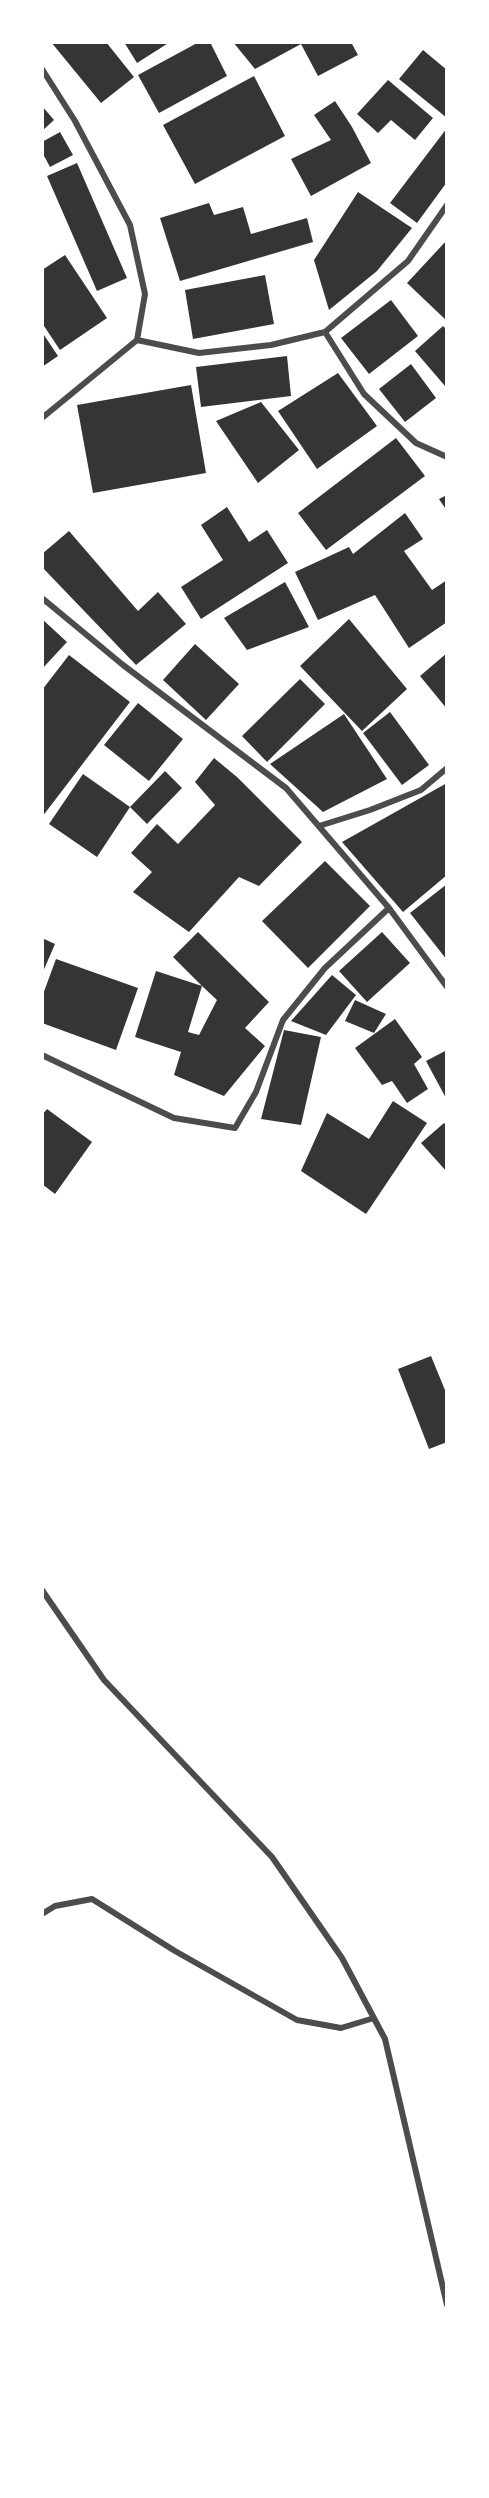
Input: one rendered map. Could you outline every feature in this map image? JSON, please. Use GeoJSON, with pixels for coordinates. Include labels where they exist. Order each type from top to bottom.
{"type":"FeatureCollection","features":[{"type":"Feature","properties":{"kind":"street"},"geometry":{"type":"LineString","coordinates":[[42,69],[75,122],[130,225],[145,294],[137,340],[42,418]]}},
{"type":"Feature","properties":{"kind":"street"},"geometry":{"type":"LineString","coordinates":[[137,340],[199,353],[271,345],[325,332],[408,261],[447,205]]}},
{"type":"Feature","properties":{"kind":"street"},"geometry":{"type":"LineString","coordinates":[[325,332],[364,394],[416,443],[447,457]]}},
{"type":"Feature","properties":{"kind":"street"},"geometry":{"type":"LineString","coordinates":[[42,598],[123,665],[286,788],[389,908],[447,987]]}},
{"type":"Feature","properties":{"kind":"street"},"geometry":{"type":"LineString","coordinates":[[319,826],[370,810],[421,790],[447,768]]}},
{"type":"Feature","properties":{"kind":"street"},"geometry":{"type":"LineString","coordinates":[[42,1055],[174,1118],[235,1128],[256,1092],[283,1020],[325,968],[389,908]]}},
{"type":"Feature","properties":{"kind":"street"},"geometry":{"type":"LineString","coordinates":[[42,1590],[104,1680],[272,1857],[342,1958],[385,2039],[447,2305]]}},
{"type":"Feature","properties":{"kind":"street"},"geometry":{"type":"LineString","coordinates":[[42,1914],[55,1906],[92,1899],[175,1951],[297,2020],[341,2028],[374,2018]]}},
{"type":"Feature","properties":{"kind":"building"},"geometry":{"type":"Polygon","coordinates":[[[51,42],[106,42],[134,77],[101,103],[51,42]]]}},
{"type":"Feature","properties":{"kind":"building"},"geometry":{"type":"Polygon","coordinates":[[[124,42],[170,42],[137,63],[124,42]]]}},
{"type":"Feature","properties":{"kind":"building"},"geometry":{"type":"Polygon","coordinates":[[[199,42],[210,42],[227,76],[159,113],[138,75],[199,42]]]}},
{"type":"Feature","properties":{"kind":"building"},"geometry":{"type":"Polygon","coordinates":[[[233,42],[351,42],[358,55],[318,76],[301,44],[255,69],[233,42]]]}},
{"type":"Feature","properties":{"kind":"building"},"geometry":{"type":"Polygon","coordinates":[[[423,50],[447,70],[447,118],[399,79],[423,50]]]}},
{"type":"Feature","properties":{"kind":"building"},"geometry":{"type":"Polygon","coordinates":[[[254,76],[285,136],[195,184],[163,125],[254,76]]]}},
{"type":"Feature","properties":{"kind":"building"},"geometry":{"type":"Polygon","coordinates":[[[388,80],[433,118],[415,140],[391,120],[378,133],[357,114],[388,80]]]}},
{"type":"Feature","properties":{"kind":"building"},"geometry":{"type":"Polygon","coordinates":[[[335,101],[371,163],[311,196],[291,159],[331,140],[314,115],[335,101]]]}},
{"type":"Feature","properties":{"kind":"building"},"geometry":{"type":"Polygon","coordinates":[[[42,106],[54,120],[42,131],[42,106]]]}},
{"type":"Feature","properties":{"kind":"building"},"geometry":{"type":"Polygon","coordinates":[[[447,128],[447,182],[417,223],[390,203],[447,128]]]}},
{"type":"Feature","properties":{"kind":"building"},"geometry":{"type":"Polygon","coordinates":[[[60,132],[73,155],[50,167],[42,152],[42,142],[60,132]]]}},
{"type":"Feature","properties":{"kind":"building"},"geometry":{"type":"Polygon","coordinates":[[[77,163],[127,278],[97,291],[47,176],[77,163]]]}},
{"type":"Feature","properties":{"kind":"building"},"geometry":{"type":"Polygon","coordinates":[[[358,192],[412,228],[377,271],[329,310],[314,260],[358,192]]]}},
{"type":"Feature","properties":{"kind":"building"},"geometry":{"type":"Polygon","coordinates":[[[209,203],[214,215],[243,207],[251,234],[307,218],[313,242],[180,281],[160,218],[209,203]]]}},
{"type":"Feature","properties":{"kind":"building"},"geometry":{"type":"Polygon","coordinates":[[[447,240],[447,321],[407,283],[447,240]]]}},
{"type":"Feature","properties":{"kind":"building"},"geometry":{"type":"Polygon","coordinates":[[[65,255],[107,318],[60,350],[42,323],[42,270],[65,255]]]}},
{"type":"Feature","properties":{"kind":"building"},"geometry":{"type":"Polygon","coordinates":[[[265,275],[274,324],[193,339],[185,290],[265,275]]]}},
{"type":"Feature","properties":{"kind":"building"},"geometry":{"type":"Polygon","coordinates":[[[391,300],[418,336],[369,374],[341,338],[391,300]]]}},
{"type":"Feature","properties":{"kind":"building"},"geometry":{"type":"Polygon","coordinates":[[[443,326],[447,330],[447,385],[445,386],[415,351],[443,326]]]}},
{"type":"Feature","properties":{"kind":"building"},"geometry":{"type":"Polygon","coordinates":[[[42,332],[58,356],[42,367],[42,332]]]}},
{"type":"Feature","properties":{"kind":"building"},"geometry":{"type":"Polygon","coordinates":[[[287,356],[291,396],[201,407],[196,367],[287,356]]]}},
{"type":"Feature","properties":{"kind":"building"},"geometry":{"type":"Polygon","coordinates":[[[411,364],[436,398],[405,422],[379,389],[411,364]]]}},
{"type":"Feature","properties":{"kind":"building"},"geometry":{"type":"Polygon","coordinates":[[[338,373],[377,426],[317,469],[278,411],[338,373]]]}},
{"type":"Feature","properties":{"kind":"building"},"geometry":{"type":"Polygon","coordinates":[[[191,385],[206,473],[93,493],[77,405],[191,385]]]}},
{"type":"Feature","properties":{"kind":"building"},"geometry":{"type":"Polygon","coordinates":[[[261,402],[299,450],[258,483],[216,421],[261,402]]]}},
{"type":"Feature","properties":{"kind":"building"},"geometry":{"type":"Polygon","coordinates":[[[396,438],[425,476],[326,550],[298,513],[396,438]]]}},
{"type":"Feature","properties":{"kind":"building"},"geometry":{"type":"Polygon","coordinates":[[[447,495],[447,511],[439,499],[447,495]]]}},
{"type":"Feature","properties":{"kind":"building"},"geometry":{"type":"Polygon","coordinates":[[[227,507],[249,542],[267,530],[288,563],[201,619],[181,587],[223,560],[201,525],[227,507]]]}},
{"type":"Feature","properties":{"kind":"building"},"geometry":{"type":"Polygon","coordinates":[[[405,513],[423,539],[404,551],[432,590],[447,580],[447,622],[409,648],[375,595],[318,620],[295,572],[349,547],[353,554],[405,513]]]}},
{"type":"Feature","properties":{"kind":"building"},"geometry":{"type":"Polygon","coordinates":[[[69,531],[138,611],[158,592],[186,624],[136,665],[42,567],[42,554],[69,531]]]}},
{"type":"Feature","properties":{"kind":"building"},"geometry":{"type":"Polygon","coordinates":[[[285,582],[309,627],[247,650],[224,618],[285,582]]]}},
{"type":"Feature","properties":{"kind":"building"},"geometry":{"type":"Polygon","coordinates":[[[42,619],[67,642],[42,669],[42,619]]]}},
{"type":"Feature","properties":{"kind":"building"},"geometry":{"type":"Polygon","coordinates":[[[349,619],[407,689],[362,731],[300,666],[349,619]]]}},
{"type":"Feature","properties":{"kind":"building"},"geometry":{"type":"Polygon","coordinates":[[[195,644],[239,684],[206,720],[163,680],[195,644]]]}},
{"type":"Feature","properties":{"kind":"building"},"geometry":{"type":"Polygon","coordinates":[[[447,653],[447,709],[420,676],[447,653]]]}},
{"type":"Feature","properties":{"kind":"building"},"geometry":{"type":"Polygon","coordinates":[[[69,655],[130,702],[42,817],[42,690],[69,655]]]}},
{"type":"Feature","properties":{"kind":"building"},"geometry":{"type":"Polygon","coordinates":[[[300,679],[325,704],[267,762],[242,736],[300,679]]]}},
{"type":"Feature","properties":{"kind":"building"},"geometry":{"type":"Polygon","coordinates":[[[138,703],[183,739],[149,781],[104,745],[138,703]]]}},
{"type":"Feature","properties":{"kind":"building"},"geometry":{"type":"Polygon","coordinates":[[[390,712],[429,765],[402,785],[363,733],[390,712]]]}},
{"type":"Feature","properties":{"kind":"building"},"geometry":{"type":"Polygon","coordinates":[[[344,714],[387,779],[323,812],[270,764],[344,714]]]}},
{"type":"Feature","properties":{"kind":"building"},"geometry":{"type":"Polygon","coordinates":[[[214,758],[237,777],[302,842],[259,886],[239,877],[189,932],[133,892],[152,872],[131,853],[157,824],[178,844],[215,805],[195,782],[214,758]]]}},
{"type":"Feature","properties":{"kind":"building"},"geometry":{"type":"Polygon","coordinates":[[[165,771],[182,788],[147,824],[130,807],[165,771]]]}},
{"type":"Feature","properties":{"kind":"building"},"geometry":{"type":"Polygon","coordinates":[[[83,774],[130,807],[97,857],[49,824],[83,774]]]}},
{"type":"Feature","properties":{"kind":"building"},"geometry":{"type":"Polygon","coordinates":[[[447,783],[447,875],[403,912],[342,842],[447,783]]]}},
{"type":"Feature","properties":{"kind":"building"},"geometry":{"type":"Polygon","coordinates":[[[325,861],[370,906],[308,968],[262,921],[325,861]]]}},
{"type":"Feature","properties":{"kind":"building"},"geometry":{"type":"Polygon","coordinates":[[[447,884],[447,960],[410,913],[447,884]]]}},
{"type":"Feature","properties":{"kind":"building"},"geometry":{"type":"Polygon","coordinates":[[[198,932],[269,1002],[245,1028],[265,1046],[224,1096],[174,1075],[181,1052],[135,1037],[156,971],[202,986],[173,957],[198,932]],[[202,986],[188,1032],[199,1035],[217,1000],[202,986]]]}},
{"type":"Feature","properties":{"kind":"building"},"geometry":{"type":"Polygon","coordinates":[[[382,932],[410,963],[367,1002],[339,971],[382,932]]]}},
{"type":"Feature","properties":{"kind":"building"},"geometry":{"type":"Polygon","coordinates":[[[42,938],[55,944],[42,974],[42,938]]]}},
{"type":"Feature","properties":{"kind":"building"},"geometry":{"type":"Polygon","coordinates":[[[56,959],[138,988],[116,1050],[42,1023],[42,997],[56,959]]]}},
{"type":"Feature","properties":{"kind":"building"},"geometry":{"type":"Polygon","coordinates":[[[332,975],[356,995],[326,1035],[291,1021],[332,975]]]}},
{"type":"Feature","properties":{"kind":"building"},"geometry":{"type":"Polygon","coordinates":[[[355,1000],[386,1014],[374,1033],[345,1021],[355,1000]]]}},
{"type":"Feature","properties":{"kind":"building"},"geometry":{"type":"Polygon","coordinates":[[[395,1019],[422,1057],[414,1064],[428,1089],[407,1103],[392,1081],[382,1085],[355,1048],[395,1019]]]}},
{"type":"Feature","properties":{"kind":"building"},"geometry":{"type":"Polygon","coordinates":[[[284,1030],[321,1037],[301,1125],[261,1119],[284,1030]]]}},
{"type":"Feature","properties":{"kind":"building"},"geometry":{"type":"Polygon","coordinates":[[[447,1050],[447,1100],[426,1061],[447,1050]]]}},
{"type":"Feature","properties":{"kind":"building"},"geometry":{"type":"Polygon","coordinates":[[[393,1101],[427,1123],[366,1214],[301,1171],[327,1113],[369,1139],[393,1101]]]}},
{"type":"Feature","properties":{"kind":"building"},"geometry":{"type":"Polygon","coordinates":[[[47,1109],[92,1142],[55,1194],[42,1184],[42,1115],[47,1109]]]}},
{"type":"Feature","properties":{"kind":"building"},"geometry":{"type":"Polygon","coordinates":[[[444,1123],[447,1126],[447,1172],[421,1143],[444,1123]]]}},
{"type":"Feature","properties":{"kind":"building"},"geometry":{"type":"Polygon","coordinates":[[[431,1356],[447,1395],[447,1442],[429,1449],[398,1369],[431,1356]]]}}]}
